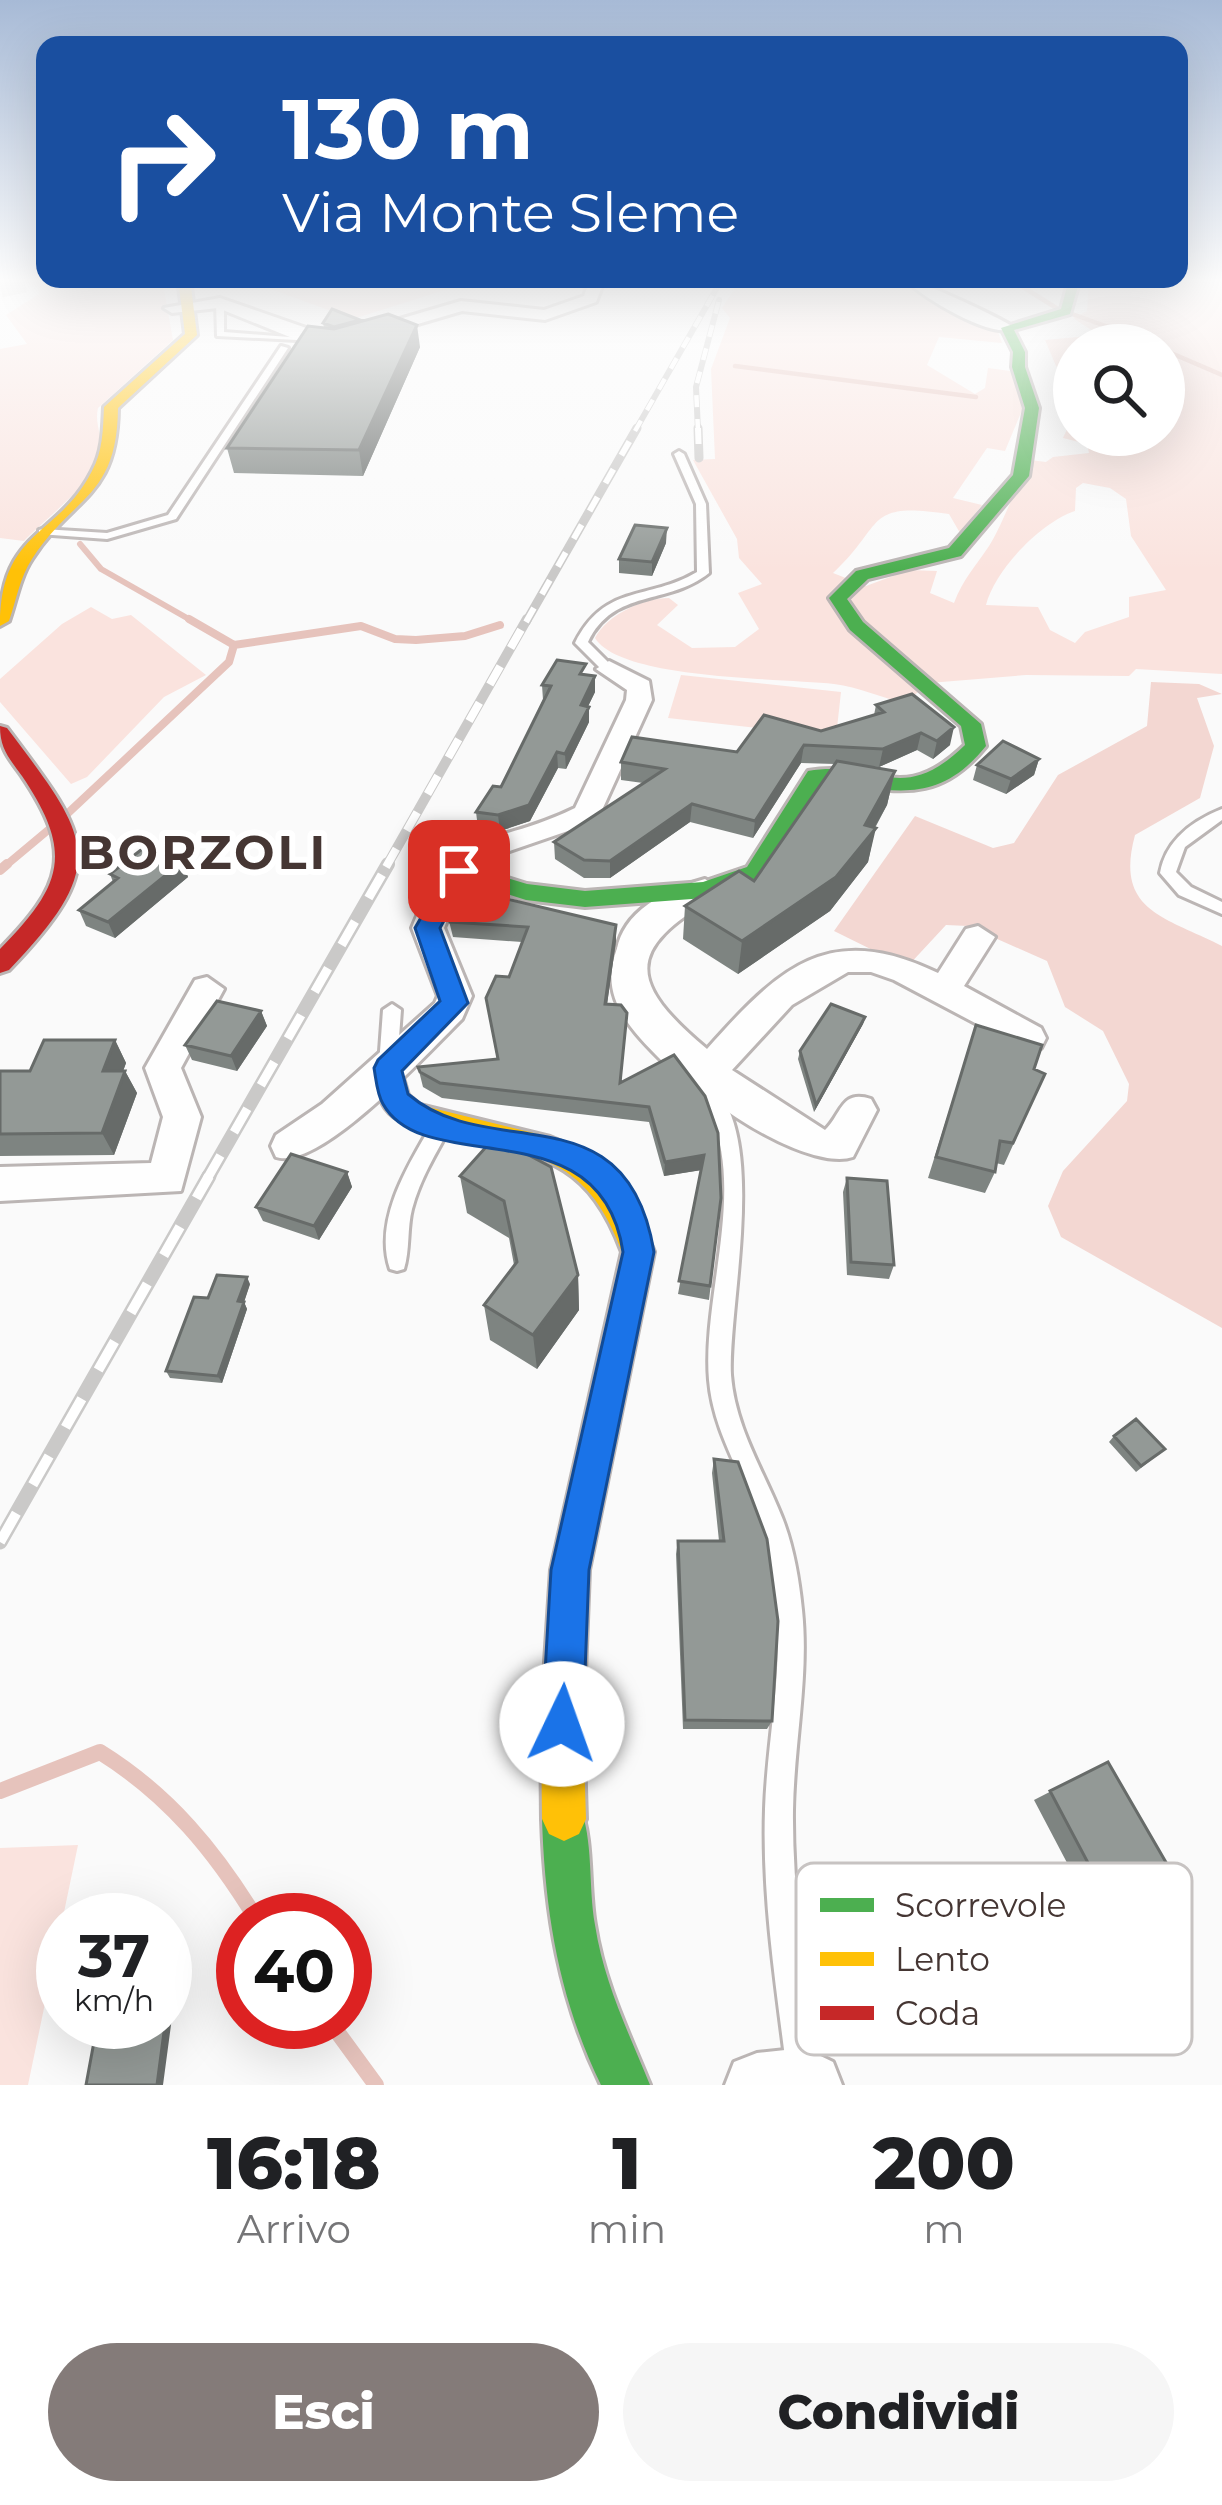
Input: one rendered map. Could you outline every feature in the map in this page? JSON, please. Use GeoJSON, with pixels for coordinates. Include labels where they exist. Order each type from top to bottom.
{"type":"FeatureCollection","features":[{"type":"Feature","properties":{"kind":"street"},"geometry":{"type":"LineString","coordinates":[[0,621],[24,556],[107,468],[113,447],[111,407],[145,376]]}},
{"type":"Feature","properties":{"kind":"street"},"geometry":{"type":"LineString","coordinates":[[858,1110],[839,1146],[820,1149],[709,1071],[652,1019],[638,998],[629,962],[651,922],[705,890],[755,872],[816,776],[850,777],[906,791],[950,771],[979,746],[979,730],[968,716],[900,667],[854,622],[838,598],[859,574],[933,563],[987,523],[1003,492],[1021,476],[1020,448],[1032,409],[1020,376]]}},
{"type":"Feature","properties":{"kind":"street"},"geometry":{"type":"LineString","coordinates":[[290,1146],[388,1068],[454,1003],[428,928],[459,871],[482,844],[556,829],[587,814],[640,687],[609,669]]}},
{"type":"Feature","properties":{"kind":"street"},"geometry":{"type":"LineString","coordinates":[[0,732],[61,813],[74,851],[67,888],[42,927],[0,964]]}},
{"type":"Feature","properties":{"kind":"street"},"geometry":{"type":"LineString","coordinates":[[459,871],[526,892],[585,899],[705,890]]}},
{"type":"Feature","properties":{"kind":"street"},"geometry":{"type":"LineString","coordinates":[[942,994],[978,937]]}},
{"type":"Feature","properties":{"kind":"street"},"geometry":{"type":"LineString","coordinates":[[709,1071],[766,1012],[824,967],[840,961],[881,962],[1028,1038]]}},
{"type":"Feature","properties":{"kind":"street"},"geometry":{"type":"LineString","coordinates":[[0,1184],[167,1179],[182,1117],[164,1069],[179,1032],[207,989]]}},
{"type":"Feature","properties":{"kind":"street"},"geometry":{"type":"LineString","coordinates":[[388,1068],[400,1107],[441,1126],[577,1156],[620,1195],[633,1220],[638,1252],[570,1570],[562,1724],[573,1952],[595,2026],[626,2085]]}},
{"type":"Feature","properties":{"kind":"lane"},"geometry":{"type":"LineString","coordinates":[[43,532],[107,536],[172,517],[265,376]]}},
{"type":"Feature","properties":{"kind":"lane"},"geometry":{"type":"LineString","coordinates":[[609,669],[581,643],[593,620],[648,590],[703,573],[700,504],[679,454]]}},
{"type":"Feature","properties":{"kind":"lane"},"geometry":{"type":"LineString","coordinates":[[1222,814],[1182,838],[1169,856],[1168,873],[1185,891],[1222,909]]}},
{"type":"Feature","properties":{"kind":"lane"},"geometry":{"type":"LineString","coordinates":[[651,922],[628,941],[618,962],[618,989],[638,1027],[716,1100],[724,1124],[736,1218],[721,1305],[720,1376],[732,1442],[772,1523],[789,1614],[778,1886],[791,2083]]}},
{"type":"Feature","properties":{"kind":"lane"},"geometry":{"type":"LineString","coordinates":[[388,1068],[392,1010]]}},
{"type":"Feature","properties":{"kind":"lane"},"geometry":{"type":"LineString","coordinates":[[398,1262],[395,1232],[401,1202],[441,1126]]}},
{"type":"Feature","properties":{"kind":"shaded area"},"geometry":{"type":"Polygon","coordinates":[[[0,376],[133,376],[98,408],[102,455],[80,487],[24,541],[0,538],[0,376]]]}},
{"type":"Feature","properties":{"kind":"shaded area"},"geometry":{"type":"Polygon","coordinates":[[[711,376],[946,376],[975,394],[985,388],[987,376],[1012,376],[1025,403],[1005,451],[987,448],[953,498],[982,505],[960,533],[949,514],[888,514],[833,573],[866,586],[909,570],[937,571],[930,593],[954,603],[993,539],[1030,460],[1185,456],[1185,376],[1222,376],[1222,674],[1136,669],[1129,676],[1026,675],[929,683],[905,703],[834,684],[668,669],[611,652],[595,638],[608,622],[627,609],[659,599],[669,598],[678,605],[657,625],[692,648],[735,647],[759,629],[738,593],[762,584],[739,558],[737,539],[693,460],[715,459],[711,376]],[[1083,483],[1076,488],[1075,511],[1048,525],[1021,549],[999,577],[986,605],[1038,607],[1050,630],[1075,643],[1085,632],[1129,617],[1129,597],[1166,590],[1131,536],[1126,499],[1110,488],[1083,483]]]}},
{"type":"Feature","properties":{"kind":"shaded area"},"geometry":{"type":"Polygon","coordinates":[[[91,607],[112,619],[131,615],[206,675],[164,697],[87,777],[71,784],[0,702],[0,679],[62,624],[91,607]]]}},
{"type":"Feature","properties":{"kind":"shaded area"},"geometry":{"type":"Polygon","coordinates":[[[681,675],[841,692],[836,737],[668,718],[681,675]]]}},
{"type":"Feature","properties":{"kind":"shaded area"},"geometry":{"type":"Polygon","coordinates":[[[1151,682],[1199,684],[1222,694],[1197,698],[1214,746],[1200,798],[1135,835],[1130,861],[1132,881],[1150,908],[1222,946],[1222,1328],[1061,1237],[1048,1206],[1063,1171],[1127,1101],[1129,1084],[1103,1031],[1065,1007],[1047,961],[968,926],[946,925],[907,967],[834,931],[915,816],[993,848],[1014,843],[1058,775],[1147,726],[1151,682]]]}},
{"type":"Feature","properties":{"kind":"shaded area"},"geometry":{"type":"Polygon","coordinates":[[[78,1845],[68,1893],[36,1893],[36,2047],[28,2085],[0,2085],[0,1848],[78,1845]]]}},
{"type":"Feature","properties":{"kind":"building"},"geometry":{"type":"Polygon","coordinates":[[[275,376],[393,376],[359,450],[227,448],[275,376]]]}},
{"type":"Feature","properties":{"kind":"building"},"geometry":{"type":"Polygon","coordinates":[[[635,525],[667,528],[652,562],[619,559],[635,525]]]}},
{"type":"Feature","properties":{"kind":"building"},"geometry":{"type":"Polygon","coordinates":[[[557,660],[586,664],[580,674],[595,676],[581,705],[589,707],[565,754],[557,752],[529,805],[498,815],[476,812],[493,786],[501,787],[551,686],[542,685],[557,660]]]}},
{"type":"Feature","properties":{"kind":"building"},"geometry":{"type":"Polygon","coordinates":[[[912,694],[954,727],[937,741],[921,733],[883,749],[804,745],[755,821],[692,804],[610,861],[584,860],[554,842],[665,769],[621,762],[632,737],[737,752],[764,715],[821,731],[884,712],[876,705],[912,694]]]}},
{"type":"Feature","properties":{"kind":"building"},"geometry":{"type":"Polygon","coordinates":[[[1003,741],[1039,759],[1011,779],[977,765],[1003,741]]]}},
{"type":"Feature","properties":{"kind":"building"},"geometry":{"type":"Polygon","coordinates":[[[837,761],[895,771],[865,825],[876,828],[836,877],[742,941],[685,906],[739,871],[754,881],[837,761]]]}},
{"type":"Feature","properties":{"kind":"building"},"geometry":{"type":"Polygon","coordinates":[[[146,846],[182,862],[108,922],[79,910],[118,878],[110,874],[146,846]]]}},
{"type":"Feature","properties":{"kind":"building"},"geometry":{"type":"Polygon","coordinates":[[[463,877],[487,885],[482,893],[616,925],[605,1004],[621,1005],[627,1013],[620,1083],[674,1055],[705,1096],[718,1133],[721,1198],[710,1286],[679,1281],[704,1155],[665,1162],[649,1107],[440,1083],[420,1072],[418,1067],[498,1059],[486,998],[496,976],[509,977],[528,927],[450,922],[447,913],[463,877]]]}},
{"type":"Feature","properties":{"kind":"building"},"geometry":{"type":"Polygon","coordinates":[[[217,1001],[261,1011],[231,1056],[185,1045],[217,1001]]]}},
{"type":"Feature","properties":{"kind":"building"},"geometry":{"type":"Polygon","coordinates":[[[831,1004],[865,1017],[816,1105],[800,1051],[831,1004]]]}},
{"type":"Feature","properties":{"kind":"building"},"geometry":{"type":"Polygon","coordinates":[[[976,1025],[1042,1045],[1034,1069],[1045,1074],[1013,1143],[1000,1141],[995,1172],[936,1157],[976,1025]]]}},
{"type":"Feature","properties":{"kind":"building"},"geometry":{"type":"Polygon","coordinates":[[[44,1040],[115,1040],[103,1071],[125,1071],[102,1133],[0,1134],[0,1071],[30,1071],[44,1040]]]}},
{"type":"Feature","properties":{"kind":"building"},"geometry":{"type":"Polygon","coordinates":[[[495,1137],[551,1167],[578,1275],[533,1335],[484,1305],[517,1262],[504,1201],[460,1176],[495,1137]]]}},
{"type":"Feature","properties":{"kind":"building"},"geometry":{"type":"Polygon","coordinates":[[[291,1154],[347,1172],[314,1226],[256,1207],[291,1154]]]}},
{"type":"Feature","properties":{"kind":"building"},"geometry":{"type":"Polygon","coordinates":[[[847,1178],[887,1181],[894,1265],[851,1262],[847,1178]]]}},
{"type":"Feature","properties":{"kind":"building"},"geometry":{"type":"Polygon","coordinates":[[[217,1275],[247,1277],[238,1301],[244,1302],[218,1376],[166,1371],[194,1297],[208,1298],[217,1275]]]}},
{"type":"Feature","properties":{"kind":"building"},"geometry":{"type":"Polygon","coordinates":[[[1136,1419],[1165,1449],[1141,1466],[1114,1436],[1136,1419]]]}},
{"type":"Feature","properties":{"kind":"building"},"geometry":{"type":"Polygon","coordinates":[[[714,1459],[738,1462],[767,1539],[778,1621],[772,1721],[685,1720],[678,1541],[724,1541],[714,1459]]]}},
{"type":"Feature","properties":{"kind":"building"},"geometry":{"type":"Polygon","coordinates":[[[1108,1762],[1166,1863],[1088,1863],[1050,1791],[1108,1762]]]}},
{"type":"Feature","properties":{"kind":"building"},"geometry":{"type":"Polygon","coordinates":[[[93,2049],[162,2049],[157,2085],[86,2085],[93,2049]]]}},
{"type":"Feature","properties":{"kind":"waterway"},"geometry":{"type":"LineString","coordinates":[[815,376],[976,397]]}},
{"type":"Feature","properties":{"kind":"waterway"},"geometry":{"type":"LineString","coordinates":[[80,544],[101,569],[194,622]]}},
{"type":"Feature","properties":{"kind":"waterway"},"geometry":{"type":"LineString","coordinates":[[189,619],[234,645]]}},
{"type":"Feature","properties":{"kind":"waterway"},"geometry":{"type":"LineString","coordinates":[[234,645],[361,626],[395,639],[416,640],[465,636],[500,625]]}},
{"type":"Feature","properties":{"kind":"waterway"},"geometry":{"type":"LineString","coordinates":[[67,814],[229,662],[234,645]]}},
{"type":"Feature","properties":{"kind":"waterway"},"geometry":{"type":"LineString","coordinates":[[4,867],[53,826]]}},
{"type":"Feature","properties":{"kind":"waterway"},"geometry":{"type":"LineString","coordinates":[[0,870],[7,864]]}},
{"type":"Feature","properties":{"kind":"waterway"},"geometry":{"type":"LineString","coordinates":[[0,1791],[100,1752],[148,1787],[189,1826],[239,1893]]}},
{"type":"Feature","properties":{"kind":"waterway"},"geometry":{"type":"LineString","coordinates":[[350,2049],[376,2085]]}},
{"type":"Feature","properties":{"kind":"railway"},"geometry":{"type":"LineString","coordinates":[[635,431],[666,376]]}},
{"type":"Feature","properties":{"kind":"railway"},"geometry":{"type":"LineString","coordinates":[[698,431],[699,376]]}},
{"type":"Feature","properties":{"kind":"railway"},"geometry":{"type":"LineString","coordinates":[[526,622],[637,428]]}},
{"type":"Feature","properties":{"kind":"railway"},"geometry":{"type":"LineString","coordinates":[[698,428],[699,458]]}},
{"type":"Feature","properties":{"kind":"railway"},"geometry":{"type":"LineString","coordinates":[[386,867],[527,619]]}},
{"type":"Feature","properties":{"kind":"railway"},"geometry":{"type":"LineString","coordinates":[[207,1179],[388,864]]}},
{"type":"Feature","properties":{"kind":"railway"},"geometry":{"type":"LineString","coordinates":[[0,1542],[209,1176]]}},
{"type":"Feature","properties":{"kind":"traffic: fast"},"geometry":{"type":"LineString","coordinates":[[459,871],[526,892],[585,899],[705,890],[755,872],[816,776],[919,785],[956,766],[976,746],[971,724],[856,626],[838,598],[862,575],[955,552],[1021,476],[1032,408],[1022,376]]}},
{"type":"Feature","properties":{"kind":"traffic: fast"},"geometry":{"type":"LineString","coordinates":[[564,1819],[578,1956],[596,2019],[626,2085]]}},
{"type":"Feature","properties":{"kind":"traffic: slow"},"geometry":{"type":"LineString","coordinates":[[0,621],[28,552],[99,474],[110,435],[111,407],[145,376]]}},
{"type":"Feature","properties":{"kind":"traffic: slow"},"geometry":{"type":"LineString","coordinates":[[388,1068],[395,1100],[411,1114],[519,1140],[578,1162],[602,1181],[622,1211],[638,1252],[570,1570],[562,1724],[564,1819]]}},
{"type":"Feature","properties":{"kind":"traffic: jam"},"geometry":{"type":"LineString","coordinates":[[0,732],[48,799],[69,850],[67,874],[56,900],[0,964]]}},
{"type":"Feature","properties":{"kind":"district","name":"BORZOLI"},"geometry":{"type":"Point","coordinates":[203,852]}},
{"type":"Feature","properties":{"kind":"route"},"geometry":{"type":"LineString","coordinates":[[459,871],[428,928],[454,1003],[388,1068],[395,1100],[411,1114],[441,1126],[544,1145],[577,1156],[620,1195],[633,1220],[638,1252],[570,1570],[562,1724]]}}]}
